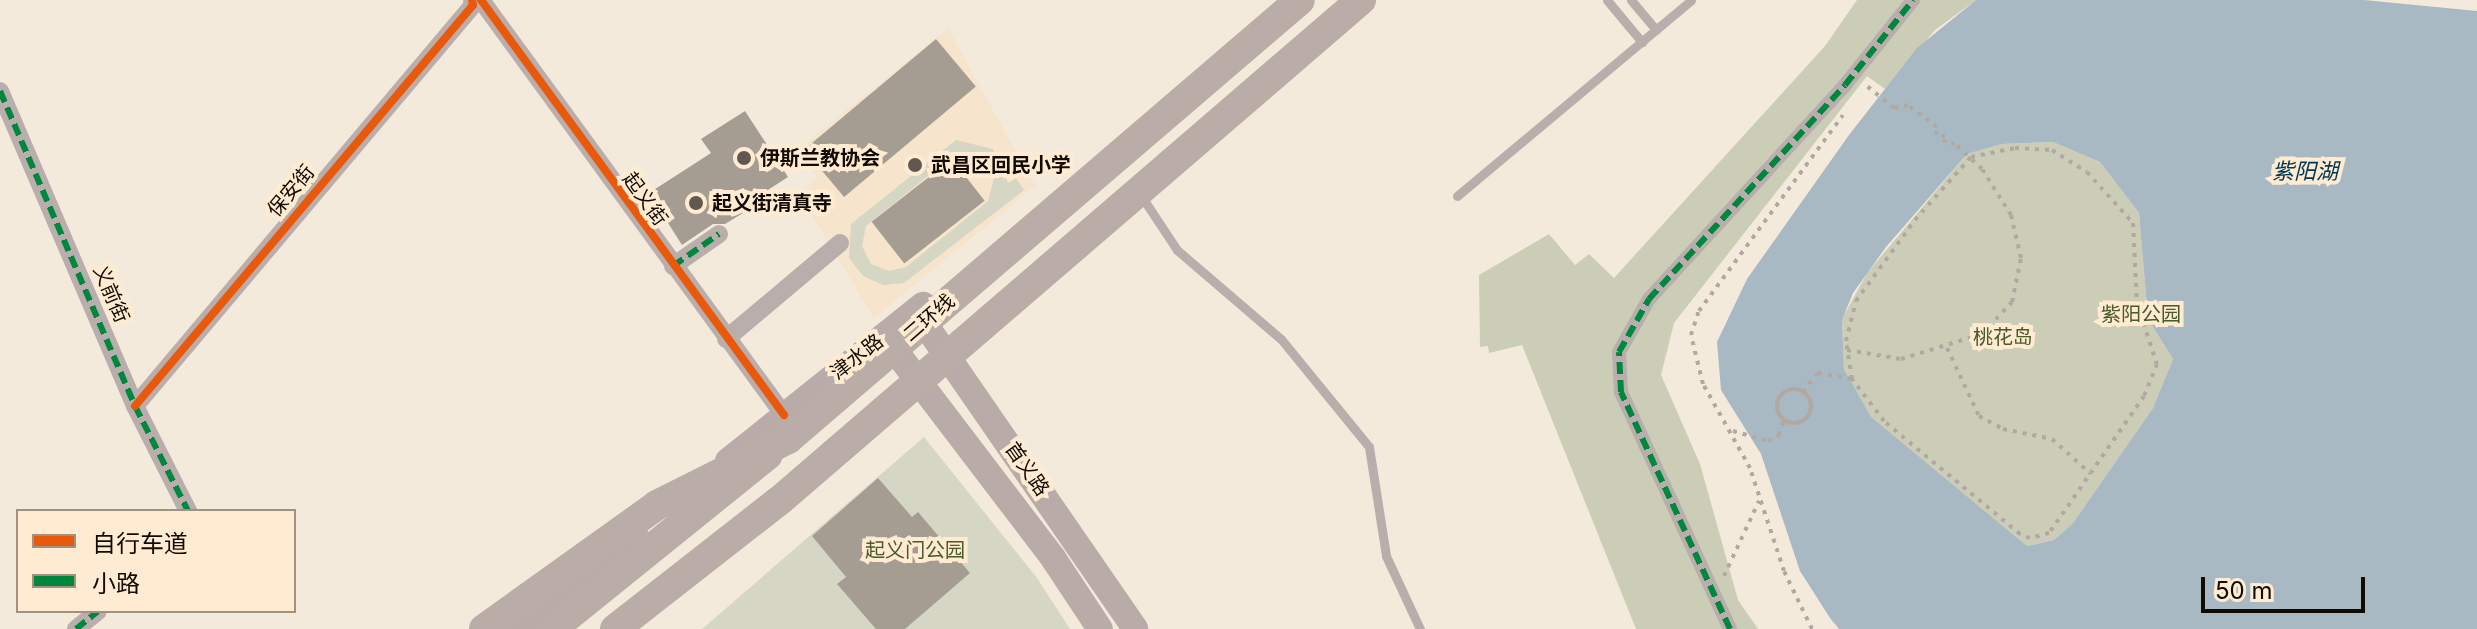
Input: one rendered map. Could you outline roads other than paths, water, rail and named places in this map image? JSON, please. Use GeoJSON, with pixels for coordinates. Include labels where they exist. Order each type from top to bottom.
{"type":"FeatureCollection","features":[{"type":"Feature","properties":{"kind":"highway","name":"二环线"},"geometry":{"type":"LineString","coordinates":[[552,629],[786,427],[1300,0]]}},
{"type":"Feature","properties":{"kind":"highway","name":"二环线"},"geometry":{"type":"LineString","coordinates":[[612,629],[779,501],[1364,0]]}},
{"type":"Feature","properties":{"kind":"highway"},"geometry":{"type":"LineString","coordinates":[[484,629],[657,505],[786,427]]}},
{"type":"Feature","properties":{"kind":"highway"},"geometry":{"type":"LineString","coordinates":[[631,629],[684,573]]}},
{"type":"Feature","properties":{"kind":"main road","name":"津水路"},"geometry":{"type":"LineString","coordinates":[[522,629],[786,427],[884,336],[1308,0]]}},
{"type":"Feature","properties":{"kind":"main road"},"geometry":{"type":"LineString","coordinates":[[612,629],[909,372],[1364,0]]}},
{"type":"Feature","properties":{"kind":"main road","name":"首义路"},"geometry":{"type":"LineString","coordinates":[[916,311],[1135,629]]}},
{"type":"Feature","properties":{"kind":"main road","name":"首义路"},"geometry":{"type":"LineString","coordinates":[[884,336],[1053,558],[1100,629]]}},
{"type":"Feature","properties":{"kind":"street","name":"保安街"},"geometry":{"type":"LineString","coordinates":[[135,406],[473,5],[472,0]]}},
{"type":"Feature","properties":{"kind":"street","name":"起义街"},"geometry":{"type":"LineString","coordinates":[[481,0],[786,427]]}},
{"type":"Feature","properties":{"kind":"street"},"geometry":{"type":"LineString","coordinates":[[1730,629],[1621,392],[1619,352],[1649,299],[1845,85],[1913,0]]}},
{"type":"Feature","properties":{"kind":"street","name":"义前街"},"geometry":{"type":"LineString","coordinates":[[0,91],[135,406],[187,509]]}},
{"type":"Feature","properties":{"kind":"street"},"geometry":{"type":"LineString","coordinates":[[673,266],[719,234]]}},
{"type":"Feature","properties":{"kind":"street"},"geometry":{"type":"LineString","coordinates":[[726,339],[840,243]]}},
{"type":"Feature","properties":{"kind":"street"},"geometry":{"type":"LineString","coordinates":[[76,629],[96,613]]}},
{"type":"Feature","properties":{"kind":"lane"},"geometry":{"type":"LineString","coordinates":[[1607,0],[1642,42]]}},
{"type":"Feature","properties":{"kind":"lane"},"geometry":{"type":"LineString","coordinates":[[1631,0],[1656,30]]}},
{"type":"Feature","properties":{"kind":"lane"},"geometry":{"type":"LineString","coordinates":[[1457,196],[1691,0]]}},
{"type":"Feature","properties":{"kind":"lane"},"geometry":{"type":"LineString","coordinates":[[1136,188],[1177,250],[1281,339],[1369,447],[1386,556],[1420,629]]}},
{"type":"Feature","properties":{"kind":"water","name":"紫阳湖"},"geometry":{"type":"Polygon","coordinates":[[[1976,0],[2364,0],[2477,11],[2477,629],[1839,629],[1800,571],[1761,454],[1721,390],[1717,342],[1747,279],[1849,135],[1917,48],[1976,0]],[[2053,142],[2002,144],[1967,154],[1886,247],[1853,293],[1842,320],[1844,369],[1871,417],[2027,546],[2054,540],[2073,523],[2153,408],[2173,359],[2148,319],[2139,213],[2100,162],[2053,142]]]}},
{"type":"Feature","properties":{"kind":"place","name":"伊斯兰教协会"},"geometry":{"type":"Point","coordinates":[744,158]}},
{"type":"Feature","properties":{"kind":"place","name":"武昌区回民小学"},"geometry":{"type":"Point","coordinates":[915,165]}},
{"type":"Feature","properties":{"kind":"place","name":"起义街清真寺"},"geometry":{"type":"Point","coordinates":[696,203]}},
{"type":"Feature","properties":{"kind":"park label","name":"紫阳公园"},"geometry":{"type":"Point","coordinates":[2141,314]}},
{"type":"Feature","properties":{"kind":"park label","name":"桃花岛"},"geometry":{"type":"Point","coordinates":[2003,337]}},
{"type":"Feature","properties":{"kind":"park label","name":"起义门公园"},"geometry":{"type":"Point","coordinates":[915,550]}}]}
